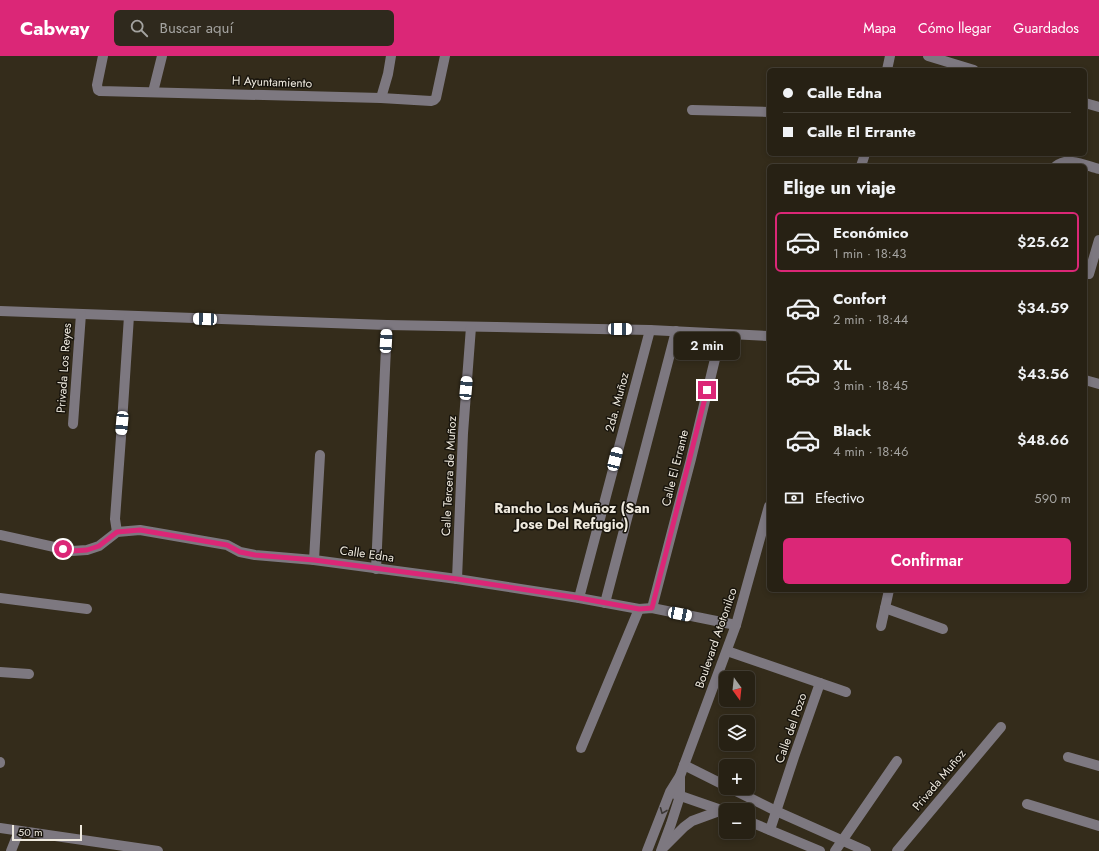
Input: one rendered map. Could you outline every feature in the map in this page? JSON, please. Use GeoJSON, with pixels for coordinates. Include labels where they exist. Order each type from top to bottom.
{"type":"FeatureCollection","features":[{"type":"Feature","properties":{"kind":"street","name":"H Ayuntamiento"},"geometry":{"type":"LineString","coordinates":[[104,56],[97,85],[98,90],[103,91],[381,98],[431,101],[434,100],[437,95],[445,56]]}},
{"type":"Feature","properties":{"kind":"street"},"geometry":{"type":"LineString","coordinates":[[153,92],[162,56]]}},
{"type":"Feature","properties":{"kind":"street"},"geometry":{"type":"LineString","coordinates":[[381,98],[391,56]]}},
{"type":"Feature","properties":{"kind":"street"},"geometry":{"type":"LineString","coordinates":[[887,68],[890,56]]}},
{"type":"Feature","properties":{"kind":"street"},"geometry":{"type":"LineString","coordinates":[[928,56],[967,68]]}},
{"type":"Feature","properties":{"kind":"street"},"geometry":{"type":"LineString","coordinates":[[1087,104],[1099,107]]}},
{"type":"Feature","properties":{"kind":"street"},"geometry":{"type":"LineString","coordinates":[[692,110],[767,112]]}},
{"type":"Feature","properties":{"kind":"street"},"geometry":{"type":"LineString","coordinates":[[1058,164],[1061,162],[1079,164]]}},
{"type":"Feature","properties":{"kind":"street"},"geometry":{"type":"LineString","coordinates":[[1087,166],[1099,169]]}},
{"type":"Feature","properties":{"kind":"street"},"geometry":{"type":"LineString","coordinates":[[1099,240],[1087,274],[1099,278]]}},
{"type":"Feature","properties":{"kind":"street"},"geometry":{"type":"LineString","coordinates":[[0,311],[387,326],[650,330],[767,336]]}},
{"type":"Feature","properties":{"kind":"street","name":"Privada Los Reyes"},"geometry":{"type":"LineString","coordinates":[[73,424],[81,314]]}},
{"type":"Feature","properties":{"kind":"street"},"geometry":{"type":"LineString","coordinates":[[0,536],[72,551],[87,550],[99,546],[117,532],[115,519],[129,316]]}},
{"type":"Feature","properties":{"kind":"street"},"geometry":{"type":"LineString","coordinates":[[376,568],[387,326]]}},
{"type":"Feature","properties":{"kind":"street","name":"Calle Tercera de Muñoz"},"geometry":{"type":"LineString","coordinates":[[457,579],[463,433],[471,327]]}},
{"type":"Feature","properties":{"kind":"street","name":"2da. Muñoz"},"geometry":{"type":"LineString","coordinates":[[579,598],[650,330]]}},
{"type":"Feature","properties":{"kind":"street"},"geometry":{"type":"LineString","coordinates":[[605,603],[676,331]]}},
{"type":"Feature","properties":{"kind":"street","name":"Calle El Errante"},"geometry":{"type":"LineString","coordinates":[[652,608],[721,334]]}},
{"type":"Feature","properties":{"kind":"street"},"geometry":{"type":"LineString","coordinates":[[1087,381],[1099,384]]}},
{"type":"Feature","properties":{"kind":"street"},"geometry":{"type":"LineString","coordinates":[[314,560],[320,455]]}},
{"type":"Feature","properties":{"kind":"street","name":"Boulevard Atotonilco"},"geometry":{"type":"LineString","coordinates":[[654,850],[736,625],[767,513]]}},
{"type":"Feature","properties":{"kind":"street","name":"Calle Edna"},"geometry":{"type":"LineString","coordinates":[[117,532],[140,530],[227,545],[240,552],[255,555],[314,560],[457,579],[639,609],[652,608],[736,625]]}},
{"type":"Feature","properties":{"kind":"street"},"geometry":{"type":"LineString","coordinates":[[881,626],[889,592]]}},
{"type":"Feature","properties":{"kind":"street"},"geometry":{"type":"LineString","coordinates":[[0,598],[87,609]]}},
{"type":"Feature","properties":{"kind":"street"},"geometry":{"type":"LineString","coordinates":[[885,608],[943,629]]}},
{"type":"Feature","properties":{"kind":"street"},"geometry":{"type":"LineString","coordinates":[[581,748],[639,609]]}},
{"type":"Feature","properties":{"kind":"street","name":"Calle del Pozo"},"geometry":{"type":"LineString","coordinates":[[727,651],[820,684],[770,830]]}},
{"type":"Feature","properties":{"kind":"street"},"geometry":{"type":"LineString","coordinates":[[0,672],[29,674]]}},
{"type":"Feature","properties":{"kind":"street"},"geometry":{"type":"LineString","coordinates":[[820,684],[846,692]]}},
{"type":"Feature","properties":{"kind":"street","name":"Privada Muñoz"},"geometry":{"type":"LineString","coordinates":[[897,851],[1001,727]]}},
{"type":"Feature","properties":{"kind":"street"},"geometry":{"type":"LineString","coordinates":[[1068,757],[1099,766]]}},
{"type":"Feature","properties":{"kind":"street"},"geometry":{"type":"LineString","coordinates":[[835,851],[897,761]]}},
{"type":"Feature","properties":{"kind":"street"},"geometry":{"type":"LineString","coordinates":[[684,765],[719,782]]}},
{"type":"Feature","properties":{"kind":"street"},"geometry":{"type":"LineString","coordinates":[[675,794],[719,809]]}},
{"type":"Feature","properties":{"kind":"street"},"geometry":{"type":"LineString","coordinates":[[744,795],[866,851]]}},
{"type":"Feature","properties":{"kind":"street"},"geometry":{"type":"LineString","coordinates":[[1027,804],[1099,826]]}},
{"type":"Feature","properties":{"kind":"street"},"geometry":{"type":"LineString","coordinates":[[654,850],[692,821],[719,813]]}},
{"type":"Feature","properties":{"kind":"street"},"geometry":{"type":"LineString","coordinates":[[755,824],[820,851]]}},
{"type":"Feature","properties":{"kind":"street"},"geometry":{"type":"LineString","coordinates":[[0,828],[158,851]]}},
{"type":"Feature","properties":{"kind":"street"},"geometry":{"type":"LineString","coordinates":[[11,851],[19,831]]}},
{"type":"Feature","properties":{"kind":"district","name":"Rancho Los Muñoz (San Jose Del Refugio)"},"geometry":{"type":"Point","coordinates":[572,516]}},
{"type":"Feature","properties":{"kind":"route"},"geometry":{"type":"LineString","coordinates":[[63,549],[72,551],[87,550],[99,546],[117,532],[140,530],[227,545],[240,552],[255,555],[314,560],[376,568],[579,598],[639,609],[652,608],[707,390]]}}]}
